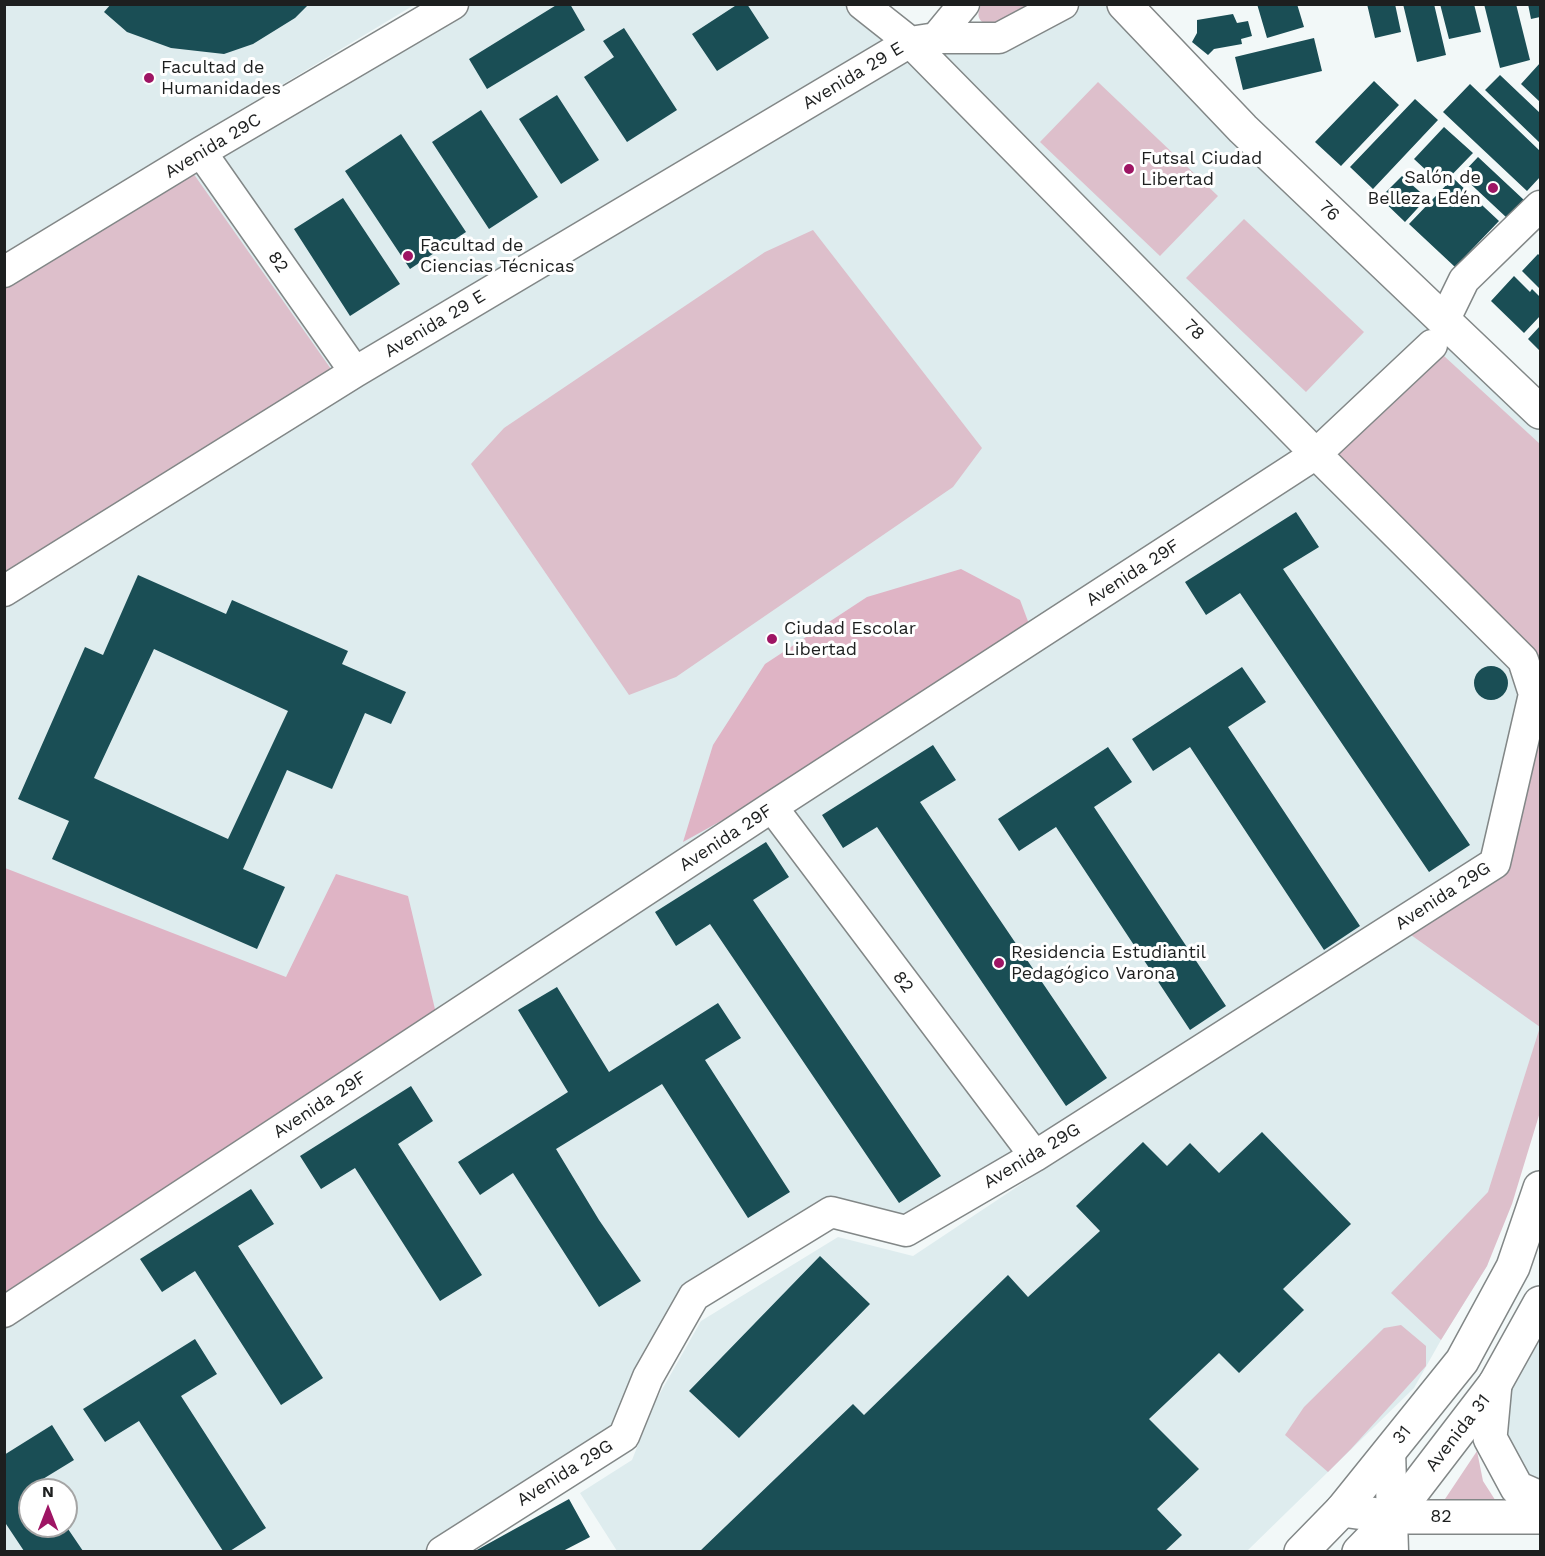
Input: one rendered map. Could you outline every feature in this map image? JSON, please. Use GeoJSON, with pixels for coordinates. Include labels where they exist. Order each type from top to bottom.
{"type":"FeatureCollection","features":[{"type":"Feature","properties":{"kind":"street","name":"Avenida 29C"},"geometry":{"type":"LineString","coordinates":[[4,272],[201,152],[453,4]]}},
{"type":"Feature","properties":{"kind":"street","name":"78"},"geometry":{"type":"LineString","coordinates":[[862,4],[923,40],[1316,454],[1523,660]]}},
{"type":"Feature","properties":{"kind":"street","name":"Avenida 29 E"},"geometry":{"type":"LineString","coordinates":[[4,591],[355,372],[923,40],[964,4]]}},
{"type":"Feature","properties":{"kind":"street"},"geometry":{"type":"LineString","coordinates":[[923,40],[999,38],[1063,4]]}},
{"type":"Feature","properties":{"kind":"street","name":"76"},"geometry":{"type":"LineString","coordinates":[[1124,4],[1438,333],[1540,412]]}},
{"type":"Feature","properties":{"kind":"street","name":"82"},"geometry":{"type":"LineString","coordinates":[[201,152],[355,372]]}},
{"type":"Feature","properties":{"kind":"street","name":"Avenida 29F"},"geometry":{"type":"LineString","coordinates":[[4,1312],[772,807],[1316,454],[1438,333],[1464,280],[1540,206]]}},
{"type":"Feature","properties":{"kind":"street","name":"Avenida 29G"},"geometry":{"type":"LineString","coordinates":[[442,1551],[624,1436],[648,1377],[694,1296],[831,1212],[906,1231],[1035,1156],[1496,863],[1534,694],[1523,660]]}},
{"type":"Feature","properties":{"kind":"street","name":"82"},"geometry":{"type":"LineString","coordinates":[[772,807],[1035,1156]]}},
{"type":"Feature","properties":{"kind":"street","name":"31"},"geometry":{"type":"LineString","coordinates":[[1342,1510],[1462,1361],[1514,1267],[1540,1188]]}},
{"type":"Feature","properties":{"kind":"street","name":"Avenida 31"},"geometry":{"type":"LineString","coordinates":[[1359,1551],[1393,1517],[1496,1384],[1540,1302]]}},
{"type":"Feature","properties":{"kind":"street"},"geometry":{"type":"LineString","coordinates":[[1496,1384],[1490,1438],[1517,1488],[1540,1498]]}},
{"type":"Feature","properties":{"kind":"street"},"geometry":{"type":"LineString","coordinates":[[1390,1450],[1393,1551]]}},
{"type":"Feature","properties":{"kind":"street","name":"82"},"geometry":{"type":"LineString","coordinates":[[1342,1510],[1393,1517],[1540,1517]]}},
{"type":"Feature","properties":{"kind":"street"},"geometry":{"type":"LineString","coordinates":[[1301,1551],[1342,1510]]}},
{"type":"Feature","properties":{"kind":"shaded area","name":"Facultad de Humanidades"},"geometry":{"type":"Polygon","coordinates":[[[5,5],[414,5],[5,252],[5,5]]]}},
{"type":"Feature","properties":{"kind":"shaded area","name":"Ciudad Escolar Libertad"},"geometry":{"type":"Polygon","coordinates":[[[453,5],[862,5],[910,42],[1063,5],[1124,5],[1540,416],[1540,1111],[1487,1266],[1414,1388],[1247,1551],[617,1551],[580,1493],[632,1460],[655,1402],[701,1321],[838,1237],[913,1256],[1501,865],[906,1231],[831,1212],[694,1296],[624,1436],[442,1551],[5,1552],[5,272],[453,5]]]}},
{"type":"Feature","properties":{"kind":"shaded area"},"geometry":{"type":"Polygon","coordinates":[[[981,5],[1030,5],[1027,12],[1020,18],[994,25],[986,24],[981,20],[978,14],[981,5]]]}},
{"type":"Feature","properties":{"kind":"shaded area","name":"Futsal Ciudad Libertad"},"geometry":{"type":"Polygon","coordinates":[[[1098,82],[1218,196],[1160,256],[1040,142],[1098,82]]]}},
{"type":"Feature","properties":{"kind":"shaded area"},"geometry":{"type":"Polygon","coordinates":[[[193,173],[331,369],[6,574],[5,287],[193,173]]]}},
{"type":"Feature","properties":{"kind":"shaded area","name":"Futsal Ciudad Libertad"},"geometry":{"type":"Polygon","coordinates":[[[1244,219],[1364,332],[1306,392],[1186,278],[1244,219]]]}},
{"type":"Feature","properties":{"kind":"shaded area"},"geometry":{"type":"Polygon","coordinates":[[[813,230],[982,448],[953,487],[676,677],[629,695],[471,464],[504,428],[765,252],[813,230]]]}},
{"type":"Feature","properties":{"kind":"shaded area"},"geometry":{"type":"Polygon","coordinates":[[[1432,345],[1540,444],[1540,1027],[1397,925],[1495,863],[1534,694],[1316,454],[1432,345]]]}},
{"type":"Feature","properties":{"kind":"shaded area"},"geometry":{"type":"Polygon","coordinates":[[[961,569],[1020,600],[1029,624],[768,795],[683,842],[713,745],[765,664],[867,597],[961,569]]]}},
{"type":"Feature","properties":{"kind":"shaded area"},"geometry":{"type":"Polygon","coordinates":[[[5,868],[286,977],[336,874],[408,896],[439,1026],[5,1312],[5,868]]]}},
{"type":"Feature","properties":{"kind":"shaded area"},"geometry":{"type":"Polygon","coordinates":[[[1540,1027],[1540,1112],[1512,1204],[1487,1266],[1441,1340],[1391,1293],[1488,1192],[1540,1027]]]}},
{"type":"Feature","properties":{"kind":"shaded area"},"geometry":{"type":"Polygon","coordinates":[[[1540,1303],[1540,1498],[1517,1488],[1495,1384],[1540,1303]]]}},
{"type":"Feature","properties":{"kind":"shaded area"},"geometry":{"type":"Polygon","coordinates":[[[1401,1325],[1426,1346],[1426,1366],[1328,1472],[1285,1435],[1304,1407],[1384,1328],[1401,1325]]]}},
{"type":"Feature","properties":{"kind":"shaded area"},"geometry":{"type":"Polygon","coordinates":[[[1477,1451],[1483,1481],[1499,1506],[1441,1505],[1477,1451]]]}},
{"type":"Feature","properties":{"kind":"building"},"geometry":{"type":"Polygon","coordinates":[[[111,4],[309,4],[295,18],[253,44],[224,54],[171,48],[127,32],[104,12],[111,4]]]}},
{"type":"Feature","properties":{"kind":"building"},"geometry":{"type":"Polygon","coordinates":[[[558,4],[570,4],[585,30],[487,89],[469,59],[558,4]]]}},
{"type":"Feature","properties":{"kind":"building"},"geometry":{"type":"Polygon","coordinates":[[[738,4],[747,4],[769,38],[717,71],[692,34],[738,4]]]}},
{"type":"Feature","properties":{"kind":"building"},"geometry":{"type":"Polygon","coordinates":[[[1257,4],[1297,4],[1304,27],[1267,38],[1257,4]]]}},
{"type":"Feature","properties":{"kind":"building"},"geometry":{"type":"Polygon","coordinates":[[[1367,4],[1395,4],[1401,32],[1375,38],[1367,4]]]}},
{"type":"Feature","properties":{"kind":"building"},"geometry":{"type":"Polygon","coordinates":[[[1403,4],[1434,4],[1446,55],[1417,62],[1403,4]]]}},
{"type":"Feature","properties":{"kind":"building"},"geometry":{"type":"Polygon","coordinates":[[[1440,4],[1474,4],[1481,32],[1449,39],[1440,4]]]}},
{"type":"Feature","properties":{"kind":"building"},"geometry":{"type":"Polygon","coordinates":[[[1484,4],[1516,4],[1530,60],[1500,68],[1484,4]]]}},
{"type":"Feature","properties":{"kind":"building"},"geometry":{"type":"Polygon","coordinates":[[[1528,4],[1540,4],[1540,17],[1531,19],[1528,4]]]}},
{"type":"Feature","properties":{"kind":"building"},"geometry":{"type":"Polygon","coordinates":[[[1233,14],[1237,23],[1248,21],[1252,36],[1241,39],[1242,44],[1214,49],[1208,55],[1192,42],[1197,33],[1197,20],[1233,14]]]}},
{"type":"Feature","properties":{"kind":"building"},"geometry":{"type":"Polygon","coordinates":[[[624,28],[677,110],[627,142],[584,77],[614,57],[603,41],[624,28]]]}},
{"type":"Feature","properties":{"kind":"building"},"geometry":{"type":"Polygon","coordinates":[[[1314,38],[1322,71],[1243,90],[1235,57],[1314,38]]]}},
{"type":"Feature","properties":{"kind":"building"},"geometry":{"type":"Polygon","coordinates":[[[1540,63],[1540,102],[1521,84],[1540,63]]]}},
{"type":"Feature","properties":{"kind":"building"},"geometry":{"type":"Polygon","coordinates":[[[1500,75],[1540,113],[1540,143],[1485,90],[1500,75]]]}},
{"type":"Feature","properties":{"kind":"building"},"geometry":{"type":"Polygon","coordinates":[[[1374,81],[1399,105],[1341,166],[1315,142],[1374,81]]]}},
{"type":"Feature","properties":{"kind":"building"},"geometry":{"type":"Polygon","coordinates":[[[1470,84],[1540,151],[1540,177],[1527,191],[1443,112],[1470,84]]]}},
{"type":"Feature","properties":{"kind":"building"},"geometry":{"type":"Polygon","coordinates":[[[557,95],[599,160],[561,184],[519,119],[557,95]]]}},
{"type":"Feature","properties":{"kind":"building"},"geometry":{"type":"Polygon","coordinates":[[[1415,99],[1438,120],[1373,189],[1350,167],[1415,99]]]}},
{"type":"Feature","properties":{"kind":"building"},"geometry":{"type":"Polygon","coordinates":[[[481,110],[538,197],[489,229],[432,142],[481,110]]]}},
{"type":"Feature","properties":{"kind":"building"},"geometry":{"type":"Polygon","coordinates":[[[1444,127],[1473,153],[1442,185],[1414,159],[1444,127]]]}},
{"type":"Feature","properties":{"kind":"building"},"geometry":{"type":"Polygon","coordinates":[[[401,134],[466,232],[410,269],[345,171],[401,134]]]}},
{"type":"Feature","properties":{"kind":"building","name":"Salón de Belleza Edén"},"geometry":{"type":"Polygon","coordinates":[[[1478,157],[1524,200],[1507,218],[1461,175],[1478,157]]]}},
{"type":"Feature","properties":{"kind":"building"},"geometry":{"type":"Polygon","coordinates":[[[1402,176],[1427,198],[1405,222],[1380,198],[1402,176]]]}},
{"type":"Feature","properties":{"kind":"building"},"geometry":{"type":"Polygon","coordinates":[[[1453,178],[1499,221],[1455,267],[1409,224],[1453,178]]]}},
{"type":"Feature","properties":{"kind":"building"},"geometry":{"type":"Polygon","coordinates":[[[343,198],[400,284],[350,316],[294,229],[343,198]]]}},
{"type":"Feature","properties":{"kind":"building"},"geometry":{"type":"Polygon","coordinates":[[[1538,254],[1540,256],[1540,289],[1522,271],[1538,254]]]}},
{"type":"Feature","properties":{"kind":"building"},"geometry":{"type":"Polygon","coordinates":[[[1514,276],[1530,292],[1532,289],[1540,297],[1540,316],[1524,333],[1491,301],[1514,276]]]}},
{"type":"Feature","properties":{"kind":"building"},"geometry":{"type":"Polygon","coordinates":[[[1540,326],[1540,351],[1528,339],[1540,326]]]}},
{"type":"Feature","properties":{"kind":"building"},"geometry":{"type":"Polygon","coordinates":[[[1296,512],[1319,547],[1283,569],[1470,845],[1429,872],[1240,593],[1206,615],[1185,582],[1296,512]]]}},
{"type":"Feature","properties":{"kind":"building"},"geometry":{"type":"Polygon","coordinates":[[[138,575],[226,614],[232,600],[348,651],[342,664],[406,692],[391,724],[365,713],[332,789],[287,770],[243,869],[285,887],[257,949],[52,859],[69,821],[18,799],[85,647],[103,655],[138,575]],[[154,649],[94,778],[228,839],[288,711],[154,649]]]}},
{"type":"Feature","properties":{"kind":"building"},"geometry":{"type":"Polygon","coordinates":[[[1491,666],[1503,671],[1508,683],[1503,695],[1491,700],[1479,695],[1474,683],[1479,671],[1491,666]]]}},
{"type":"Feature","properties":{"kind":"building"},"geometry":{"type":"Polygon","coordinates":[[[1242,667],[1266,702],[1228,727],[1360,926],[1324,950],[1190,747],[1153,771],[1132,739],[1242,667]]]}},
{"type":"Feature","properties":{"kind":"building","name":"Residencia Estudiantil Pedagógico Varona"},"geometry":{"type":"Polygon","coordinates":[[[933,745],[956,780],[920,802],[1107,1078],[1066,1106],[877,827],[843,848],[822,815],[933,745]]]}},
{"type":"Feature","properties":{"kind":"building","name":"Residencia Estudiantil Pedagógico Varona"},"geometry":{"type":"Polygon","coordinates":[[[1108,747],[1132,782],[1094,807],[1226,1006],[1190,1030],[1056,827],[1019,851],[998,819],[1108,747]]]}},
{"type":"Feature","properties":{"kind":"building"},"geometry":{"type":"Polygon","coordinates":[[[766,842],[789,877],[753,900],[941,1176],[899,1203],[710,924],[676,946],[655,912],[766,842]]]}},
{"type":"Feature","properties":{"kind":"building"},"geometry":{"type":"Polygon","coordinates":[[[557,987],[609,1072],[718,1003],[741,1038],[705,1060],[790,1192],[748,1218],[662,1084],[556,1149],[599,1220],[641,1281],[599,1307],[513,1173],[480,1195],[458,1162],[568,1092],[518,1010],[557,987]]]}},
{"type":"Feature","properties":{"kind":"building"},"geometry":{"type":"Polygon","coordinates":[[[411,1086],[433,1121],[398,1144],[482,1275],[440,1301],[355,1168],[321,1189],[300,1156],[411,1086]]]}},
{"type":"Feature","properties":{"kind":"building"},"geometry":{"type":"Polygon","coordinates":[[[1262,1132],[1351,1224],[1283,1289],[1304,1310],[1239,1373],[1219,1353],[1149,1419],[1199,1469],[1157,1509],[1182,1535],[1165,1551],[700,1551],[853,1404],[864,1415],[1008,1275],[1028,1297],[1100,1231],[1076,1206],[1143,1142],[1167,1166],[1190,1143],[1219,1173],[1262,1132]]]}},
{"type":"Feature","properties":{"kind":"building"},"geometry":{"type":"Polygon","coordinates":[[[251,1189],[274,1224],[238,1246],[323,1378],[281,1405],[195,1271],[162,1292],[140,1259],[251,1189]]]}},
{"type":"Feature","properties":{"kind":"building"},"geometry":{"type":"Polygon","coordinates":[[[820,1256],[870,1304],[739,1438],[689,1391],[820,1256]]]}},
{"type":"Feature","properties":{"kind":"building"},"geometry":{"type":"Polygon","coordinates":[[[195,1339],[217,1374],[181,1396],[266,1528],[230,1551],[223,1551],[139,1421],[105,1442],[83,1409],[195,1339]]]}},
{"type":"Feature","properties":{"kind":"building"},"geometry":{"type":"Polygon","coordinates":[[[52,1425],[74,1460],[45,1478],[18,1478],[18,1538],[74,1538],[83,1551],[24,1551],[4,1521],[4,1455],[52,1425]]]}},
{"type":"Feature","properties":{"kind":"building"},"geometry":{"type":"Polygon","coordinates":[[[569,1499],[590,1537],[563,1551],[475,1551],[569,1499]]]}},
{"type":"Feature","properties":{"kind":"place","name":"Facultad de Humanidades"},"geometry":{"type":"Point","coordinates":[149,78]}},
{"type":"Feature","properties":{"kind":"place","name":"Futsal Ciudad Libertad"},"geometry":{"type":"Point","coordinates":[1129,169]}},
{"type":"Feature","properties":{"kind":"place","name":"Salón de Belleza Edén"},"geometry":{"type":"Point","coordinates":[1493,188]}},
{"type":"Feature","properties":{"kind":"place","name":"Facultad de Ciencias Técnicas"},"geometry":{"type":"Point","coordinates":[408,256]}},
{"type":"Feature","properties":{"kind":"place","name":"Ciudad Escolar Libertad"},"geometry":{"type":"Point","coordinates":[772,639]}},
{"type":"Feature","properties":{"kind":"place","name":"Residencia Estudiantil Pedagógico Varona"},"geometry":{"type":"Point","coordinates":[999,963]}}]}
